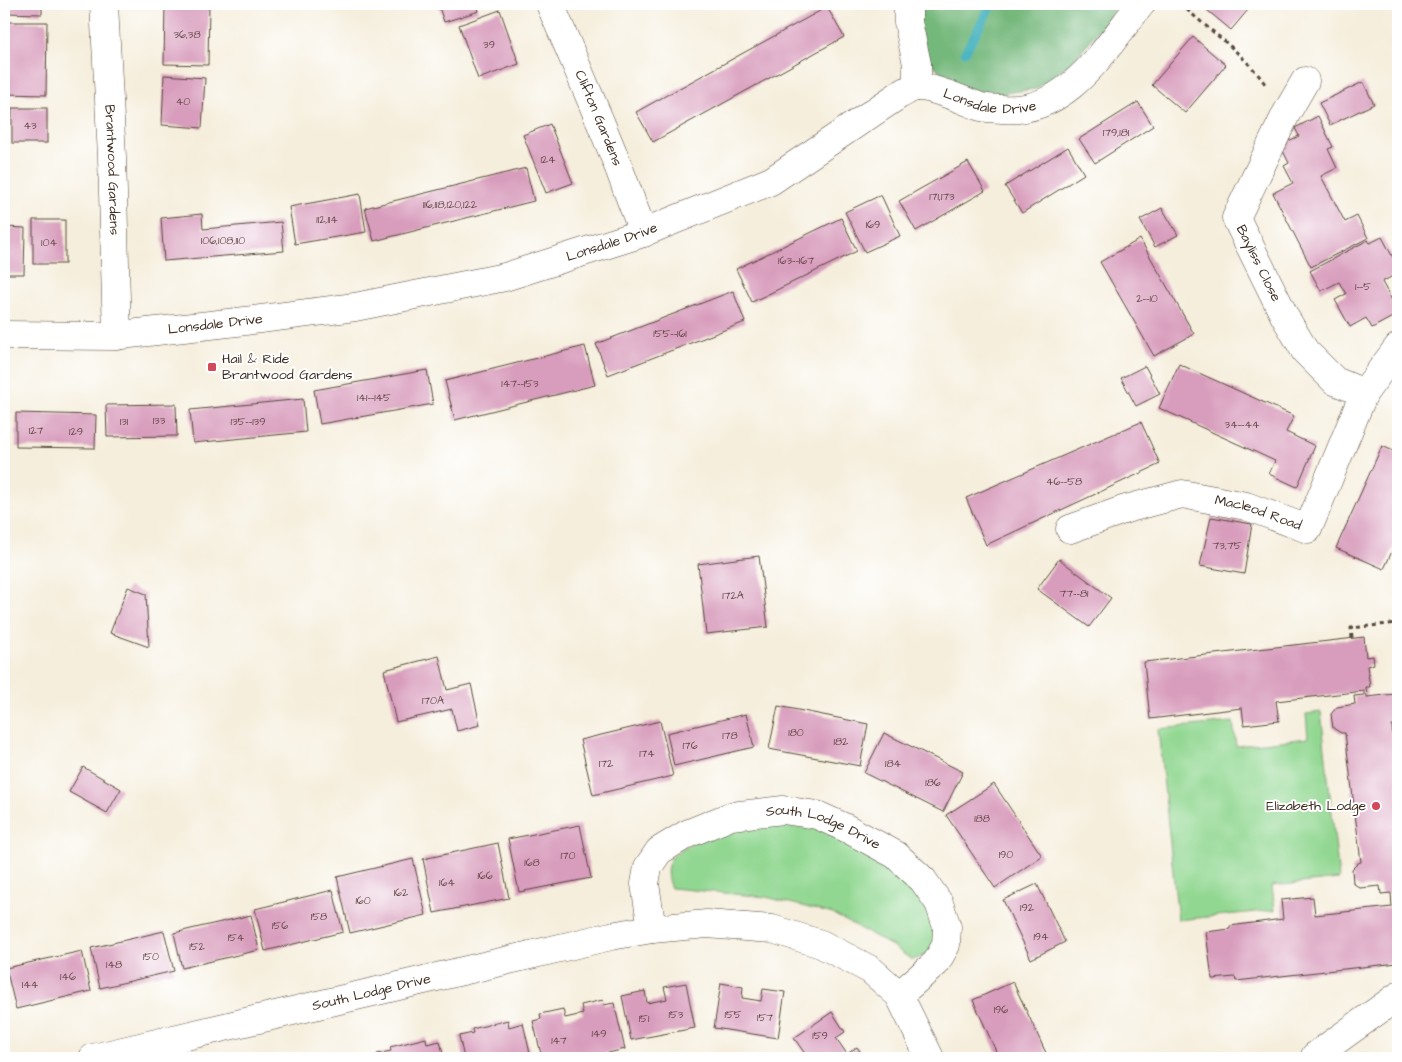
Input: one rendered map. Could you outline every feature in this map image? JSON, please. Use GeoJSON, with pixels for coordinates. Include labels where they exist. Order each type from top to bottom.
{"type":"FeatureCollection","features":[{"type":"Feature","properties":{"kind":"street","name":"Brantwood Gardens"},"geometry":{"type":"LineString","coordinates":[[104,4],[112,157],[116,336]]}},
{"type":"Feature","properties":{"kind":"street","name":"Clifton Gardens"},"geometry":{"type":"LineString","coordinates":[[550,4],[586,86],[644,233]]}},
{"type":"Feature","properties":{"kind":"street"},"geometry":{"type":"LineString","coordinates":[[908,4],[908,22],[917,64],[917,87]]}},
{"type":"Feature","properties":{"kind":"street","name":"Lonsdale Drive"},"geometry":{"type":"LineString","coordinates":[[4,335],[116,336],[355,307],[505,277],[644,233],[771,181],[898,95],[917,87],[961,98],[982,107],[1011,110],[1033,107],[1056,97],[1080,79],[1141,4]]}},
{"type":"Feature","properties":{"kind":"street","name":"Bayliss Close"},"geometry":{"type":"LineString","coordinates":[[1305,81],[1286,114],[1236,218],[1285,317],[1305,351],[1335,381],[1364,393]]}},
{"type":"Feature","properties":{"kind":"street","name":"Macleod Road"},"geometry":{"type":"LineString","coordinates":[[1070,529],[1126,509],[1182,494],[1246,506],[1308,529],[1364,393],[1398,347]]}},
{"type":"Feature","properties":{"kind":"street","name":"South Lodge Drive"},"geometry":{"type":"LineString","coordinates":[[652,929],[645,884],[648,868],[659,851],[687,834],[731,816],[783,810],[817,815],[846,828],[896,855],[923,880],[938,903],[947,927],[946,946],[936,963],[899,995]]}},
{"type":"Feature","properties":{"kind":"street","name":"South Lodge Drive"},"geometry":{"type":"LineString","coordinates":[[92,1058],[611,936],[652,929],[707,924],[772,929],[821,944],[871,970],[899,995],[930,1058]]}},
{"type":"Feature","properties":{"kind":"street"},"geometry":{"type":"LineString","coordinates":[[1315,1056],[1398,996]]}},
{"type":"Feature","properties":{"kind":"path"},"geometry":{"type":"LineString","coordinates":[[1181,4],[1226,42],[1258,73],[1286,114]]}},
{"type":"Feature","properties":{"kind":"path"},"geometry":{"type":"LineString","coordinates":[[1352,638],[1351,628],[1398,623]]}},
{"type":"Feature","properties":{"kind":"green space"},"geometry":{"type":"Polygon","coordinates":[[[924,4],[1119,4],[1075,60],[1036,89],[984,96],[949,82],[930,61],[917,23],[924,4]]]}},
{"type":"Feature","properties":{"kind":"green space"},"geometry":{"type":"Polygon","coordinates":[[[1321,712],[1339,879],[1272,886],[1275,910],[1178,920],[1158,729],[1233,722],[1236,746],[1308,738],[1306,714],[1321,712]]]}},
{"type":"Feature","properties":{"kind":"green space"},"geometry":{"type":"Polygon","coordinates":[[[749,822],[825,826],[911,881],[937,928],[931,951],[912,960],[894,947],[833,914],[766,897],[671,888],[667,871],[674,855],[699,840],[749,822]]]}},
{"type":"Feature","properties":{"kind":"building"},"geometry":{"type":"Polygon","coordinates":[[[4,4],[42,4],[42,14],[4,13],[4,4]]]}},
{"type":"Feature","properties":{"kind":"building"},"geometry":{"type":"Polygon","coordinates":[[[165,4],[209,4],[208,65],[164,64],[165,4]]]}},
{"type":"Feature","properties":{"kind":"building"},"geometry":{"type":"Polygon","coordinates":[[[438,4],[477,4],[479,11],[444,22],[438,4]]]}},
{"type":"Feature","properties":{"kind":"building"},"geometry":{"type":"Polygon","coordinates":[[[1212,4],[1253,4],[1231,30],[1207,10],[1212,4]]]}},
{"type":"Feature","properties":{"kind":"building"},"geometry":{"type":"Polygon","coordinates":[[[827,7],[844,37],[653,142],[636,112],[827,7]]]}},
{"type":"Feature","properties":{"kind":"building"},"geometry":{"type":"Polygon","coordinates":[[[500,10],[519,64],[478,79],[459,25],[500,10]]]}},
{"type":"Feature","properties":{"kind":"building"},"geometry":{"type":"Polygon","coordinates":[[[4,22],[47,22],[46,95],[4,94],[4,22]]]}},
{"type":"Feature","properties":{"kind":"building"},"geometry":{"type":"Polygon","coordinates":[[[1193,37],[1226,65],[1185,113],[1152,85],[1193,37]]]}},
{"type":"Feature","properties":{"kind":"building"},"geometry":{"type":"Polygon","coordinates":[[[164,75],[205,78],[202,128],[162,125],[164,75]]]}},
{"type":"Feature","properties":{"kind":"building"},"geometry":{"type":"Polygon","coordinates":[[[1363,82],[1374,104],[1330,125],[1319,103],[1363,82]]]}},
{"type":"Feature","properties":{"kind":"building"},"geometry":{"type":"Polygon","coordinates":[[[1138,102],[1153,126],[1095,163],[1079,139],[1138,102]]]}},
{"type":"Feature","properties":{"kind":"building"},"geometry":{"type":"Polygon","coordinates":[[[12,108],[47,108],[47,143],[12,143],[12,108]]]}},
{"type":"Feature","properties":{"kind":"building"},"geometry":{"type":"Polygon","coordinates":[[[1318,116],[1333,147],[1328,149],[1337,168],[1321,176],[1345,222],[1357,216],[1368,238],[1311,267],[1273,193],[1293,183],[1284,166],[1289,163],[1280,145],[1299,136],[1295,128],[1318,116]]]}},
{"type":"Feature","properties":{"kind":"building"},"geometry":{"type":"Polygon","coordinates":[[[550,124],[573,183],[546,193],[523,135],[550,124]]]}},
{"type":"Feature","properties":{"kind":"building"},"geometry":{"type":"Polygon","coordinates":[[[1068,147],[1084,174],[1022,213],[1005,186],[1068,147]]]}},
{"type":"Feature","properties":{"kind":"building"},"geometry":{"type":"Polygon","coordinates":[[[968,162],[985,191],[916,231],[899,201],[968,162]]]}},
{"type":"Feature","properties":{"kind":"building"},"geometry":{"type":"Polygon","coordinates":[[[526,168],[534,201],[374,241],[365,208],[526,168]]]}},
{"type":"Feature","properties":{"kind":"building"},"geometry":{"type":"Polygon","coordinates":[[[360,194],[366,232],[295,244],[289,207],[360,194]]]}},
{"type":"Feature","properties":{"kind":"building"},"geometry":{"type":"Polygon","coordinates":[[[881,195],[900,236],[865,252],[845,212],[881,195]]]}},
{"type":"Feature","properties":{"kind":"building"},"geometry":{"type":"Polygon","coordinates":[[[1162,208],[1178,235],[1155,247],[1140,220],[1162,208]]]}},
{"type":"Feature","properties":{"kind":"building"},"geometry":{"type":"Polygon","coordinates":[[[202,214],[203,229],[281,222],[284,251],[164,261],[161,218],[202,214]]]}},
{"type":"Feature","properties":{"kind":"building"},"geometry":{"type":"Polygon","coordinates":[[[841,218],[857,251],[752,302],[736,269],[841,218]]]}},
{"type":"Feature","properties":{"kind":"building"},"geometry":{"type":"Polygon","coordinates":[[[33,220],[65,220],[65,264],[33,264],[33,220]]]}},
{"type":"Feature","properties":{"kind":"building"},"geometry":{"type":"Polygon","coordinates":[[[4,227],[25,228],[24,274],[4,274],[4,227]]]}},
{"type":"Feature","properties":{"kind":"building"},"geometry":{"type":"Polygon","coordinates":[[[1382,237],[1398,267],[1398,273],[1382,282],[1393,302],[1390,303],[1396,315],[1372,328],[1366,318],[1350,327],[1335,300],[1346,294],[1339,282],[1321,291],[1310,271],[1368,240],[1370,243],[1382,237]]]}},
{"type":"Feature","properties":{"kind":"building"},"geometry":{"type":"Polygon","coordinates":[[[1140,239],[1194,334],[1154,356],[1100,262],[1140,239]]]}},
{"type":"Feature","properties":{"kind":"building"},"geometry":{"type":"Polygon","coordinates":[[[733,291],[745,322],[608,375],[596,344],[733,291]]]}},
{"type":"Feature","properties":{"kind":"building"},"geometry":{"type":"Polygon","coordinates":[[[585,346],[595,385],[455,420],[445,381],[585,346]]]}},
{"type":"Feature","properties":{"kind":"building"},"geometry":{"type":"Polygon","coordinates":[[[1179,364],[1294,416],[1286,432],[1315,446],[1297,487],[1269,474],[1275,461],[1159,408],[1179,364]]]}},
{"type":"Feature","properties":{"kind":"building"},"geometry":{"type":"Polygon","coordinates":[[[1145,366],[1160,394],[1136,406],[1121,378],[1145,366]]]}},
{"type":"Feature","properties":{"kind":"building"},"geometry":{"type":"Polygon","coordinates":[[[427,370],[433,404],[320,424],[314,390],[427,370]]]}},
{"type":"Feature","properties":{"kind":"building"},"geometry":{"type":"Polygon","coordinates":[[[303,399],[306,432],[193,443],[190,410],[303,399]]]}},
{"type":"Feature","properties":{"kind":"building"},"geometry":{"type":"Polygon","coordinates":[[[176,404],[177,436],[107,437],[106,405],[176,404]]]}},
{"type":"Feature","properties":{"kind":"building"},"geometry":{"type":"Polygon","coordinates":[[[16,413],[96,415],[95,448],[16,447],[16,413]]]}},
{"type":"Feature","properties":{"kind":"building"},"geometry":{"type":"Polygon","coordinates":[[[1141,422],[1160,464],[986,545],[966,498],[1141,422]]]}},
{"type":"Feature","properties":{"kind":"building"},"geometry":{"type":"Polygon","coordinates":[[[1382,446],[1398,453],[1398,538],[1384,569],[1336,548],[1382,446]]]}},
{"type":"Feature","properties":{"kind":"building"},"geometry":{"type":"Polygon","coordinates":[[[1211,517],[1252,524],[1244,574],[1200,566],[1211,517]]]}},
{"type":"Feature","properties":{"kind":"building"},"geometry":{"type":"Polygon","coordinates":[[[759,556],[768,627],[706,634],[698,564],[759,556]]]}},
{"type":"Feature","properties":{"kind":"building"},"geometry":{"type":"Polygon","coordinates":[[[1059,559],[1111,598],[1089,627],[1037,589],[1059,559]]]}},
{"type":"Feature","properties":{"kind":"building"},"geometry":{"type":"Polygon","coordinates":[[[128,587],[146,594],[149,647],[110,633],[128,587]]]}},
{"type":"Feature","properties":{"kind":"building","name":"Elizabeth Lodge"},"geometry":{"type":"Polygon","coordinates":[[[1364,637],[1366,657],[1373,656],[1374,664],[1367,666],[1370,687],[1366,687],[1367,697],[1395,694],[1398,725],[1392,726],[1394,750],[1398,749],[1398,963],[1236,981],[1235,977],[1212,979],[1206,932],[1230,929],[1230,926],[1283,919],[1281,900],[1313,897],[1315,915],[1392,907],[1391,893],[1381,894],[1380,886],[1360,888],[1353,883],[1352,869],[1361,862],[1345,733],[1341,733],[1333,728],[1331,714],[1337,707],[1355,704],[1354,696],[1364,695],[1364,691],[1276,701],[1279,721],[1244,725],[1242,708],[1150,719],[1144,662],[1364,637]]]}},
{"type":"Feature","properties":{"kind":"building"},"geometry":{"type":"Polygon","coordinates":[[[439,656],[447,690],[471,684],[480,725],[457,731],[452,709],[396,722],[384,670],[439,656]]]}},
{"type":"Feature","properties":{"kind":"building"},"geometry":{"type":"Polygon","coordinates":[[[778,706],[868,724],[860,766],[769,749],[778,706]]]}},
{"type":"Feature","properties":{"kind":"building"},"geometry":{"type":"Polygon","coordinates":[[[746,714],[754,747],[674,766],[667,733],[746,714]]]}},
{"type":"Feature","properties":{"kind":"building"},"geometry":{"type":"Polygon","coordinates":[[[660,721],[673,776],[593,795],[580,740],[660,721]]]}},
{"type":"Feature","properties":{"kind":"building"},"geometry":{"type":"Polygon","coordinates":[[[884,733],[963,772],[943,812],[864,773],[884,733]]]}},
{"type":"Feature","properties":{"kind":"building"},"geometry":{"type":"Polygon","coordinates":[[[83,767],[121,789],[107,813],[69,792],[83,767]]]}},
{"type":"Feature","properties":{"kind":"building"},"geometry":{"type":"Polygon","coordinates":[[[994,784],[1042,856],[995,888],[946,815],[994,784]]]}},
{"type":"Feature","properties":{"kind":"building"},"geometry":{"type":"Polygon","coordinates":[[[580,825],[591,878],[519,892],[508,839],[580,825]]]}},
{"type":"Feature","properties":{"kind":"building"},"geometry":{"type":"Polygon","coordinates":[[[498,843],[509,898],[434,913],[423,859],[498,843]]]}},
{"type":"Feature","properties":{"kind":"building"},"geometry":{"type":"Polygon","coordinates":[[[413,859],[426,915],[350,933],[337,877],[413,859]]]}},
{"type":"Feature","properties":{"kind":"building"},"geometry":{"type":"Polygon","coordinates":[[[1037,884],[1065,942],[1031,959],[1003,900],[1037,884]]]}},
{"type":"Feature","properties":{"kind":"building"},"geometry":{"type":"Polygon","coordinates":[[[333,890],[343,932],[265,951],[255,909],[333,890]]]}},
{"type":"Feature","properties":{"kind":"building"},"geometry":{"type":"Polygon","coordinates":[[[251,915],[259,950],[182,968],[174,933],[251,915]]]}},
{"type":"Feature","properties":{"kind":"building"},"geometry":{"type":"Polygon","coordinates":[[[164,931],[174,971],[100,988],[91,948],[164,931]]]}},
{"type":"Feature","properties":{"kind":"building"},"geometry":{"type":"Polygon","coordinates":[[[82,951],[91,991],[16,1009],[6,968],[82,951]]]}},
{"type":"Feature","properties":{"kind":"building"},"geometry":{"type":"Polygon","coordinates":[[[1013,982],[1046,1053],[1034,1058],[999,1058],[973,1000],[1013,982]]]}},
{"type":"Feature","properties":{"kind":"building"},"geometry":{"type":"Polygon","coordinates":[[[686,983],[695,1028],[631,1040],[622,996],[645,991],[647,1003],[667,999],[664,987],[686,983]]]}},
{"type":"Feature","properties":{"kind":"building"},"geometry":{"type":"Polygon","coordinates":[[[721,983],[743,987],[742,998],[761,1001],[763,989],[785,992],[778,1038],[714,1028],[721,983]]]}},
{"type":"Feature","properties":{"kind":"building"},"geometry":{"type":"Polygon","coordinates":[[[603,1000],[604,1005],[614,1003],[625,1049],[588,1058],[542,1058],[533,1021],[541,1019],[540,1014],[563,1009],[565,1018],[583,1014],[581,1005],[603,1000]]]}},
{"type":"Feature","properties":{"kind":"building"},"geometry":{"type":"Polygon","coordinates":[[[832,1012],[845,1032],[836,1038],[847,1054],[857,1047],[865,1058],[808,1058],[794,1038],[832,1012]]]}},
{"type":"Feature","properties":{"kind":"building"},"geometry":{"type":"Polygon","coordinates":[[[508,1020],[509,1027],[523,1023],[531,1058],[464,1058],[459,1036],[473,1033],[472,1029],[508,1020]]]}},
{"type":"Feature","properties":{"kind":"building"},"geometry":{"type":"Polygon","coordinates":[[[426,1038],[427,1044],[440,1041],[444,1058],[378,1058],[377,1054],[391,1051],[390,1047],[426,1038]]]}},
{"type":"Feature","properties":{"kind":"waterway"},"geometry":{"type":"LineString","coordinates":[[965,52],[992,4]]}},
{"type":"Feature","properties":{"kind":"place","name":"Hail & Ride Brantwood Gardens"},"geometry":{"type":"Point","coordinates":[212,367]}},
{"type":"Feature","properties":{"kind":"place","name":"Elizabeth Lodge"},"geometry":{"type":"Point","coordinates":[1376,806]}}]}
